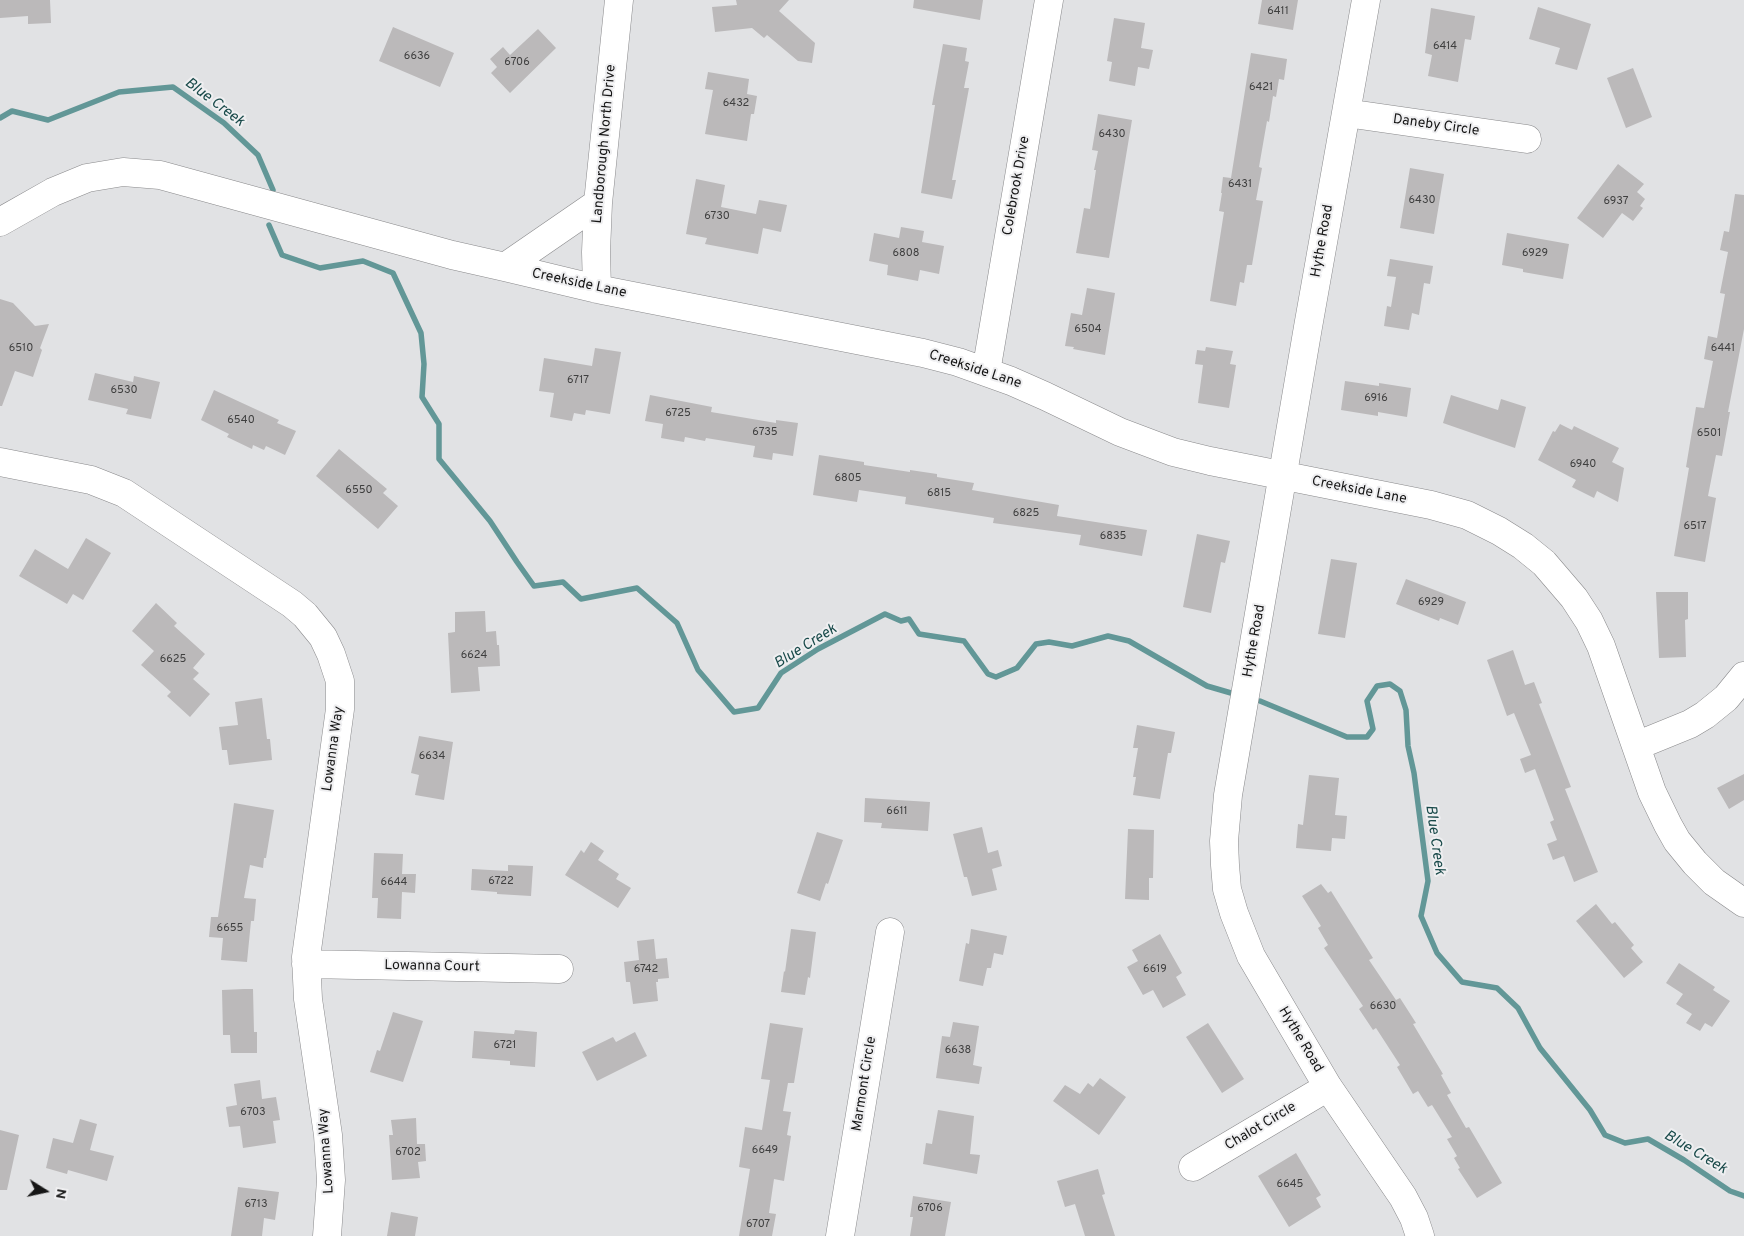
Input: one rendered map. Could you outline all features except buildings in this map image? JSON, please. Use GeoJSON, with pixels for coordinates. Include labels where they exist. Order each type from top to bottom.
{"type":"FeatureCollection","features":[{"type":"Feature","properties":{"kind":"street","name":"Landborough North Drive"},"geometry":{"type":"LineString","coordinates":[[597,289],[598,203],[619,0]]}},
{"type":"Feature","properties":{"kind":"street","name":"Colebrook Drive"},"geometry":{"type":"LineString","coordinates":[[986,372],[1049,0]]}},
{"type":"Feature","properties":{"kind":"street","name":"Hythe Road"},"geometry":{"type":"LineString","coordinates":[[1366,0],[1228,795],[1224,865],[1227,889],[1234,913],[1251,956],[1328,1087],[1403,1197],[1414,1218],[1420,1236]]}},
{"type":"Feature","properties":{"kind":"street","name":"Daneby Circle"},"geometry":{"type":"LineString","coordinates":[[1346,113],[1527,139]]}},
{"type":"Feature","properties":{"kind":"street","name":"Creekside Lane"},"geometry":{"type":"LineString","coordinates":[[0,222],[69,184],[87,178],[105,174],[141,172],[160,175],[452,255],[597,289],[903,348],[940,357],[1029,388],[1112,428],[1155,446],[1200,459],[1448,510],[1483,522],[1523,546],[1556,576],[1574,598],[1589,621],[1601,646],[1659,809],[1677,841],[1714,882],[1744,903]]}},
{"type":"Feature","properties":{"kind":"street"},"geometry":{"type":"LineString","coordinates":[[504,267],[598,203]]}},
{"type":"Feature","properties":{"kind":"street","name":"Lowanna Way"},"geometry":{"type":"LineString","coordinates":[[0,462],[91,480],[124,493],[284,598],[304,615],[323,637],[331,654],[340,681],[340,710],[306,946],[308,1000],[328,1135],[331,1180],[327,1236]]}},
{"type":"Feature","properties":{"kind":"street"},"geometry":{"type":"LineString","coordinates":[[1636,746],[1690,724],[1705,715],[1726,698],[1744,676]]}},
{"type":"Feature","properties":{"kind":"street","name":"Marmont Circle"},"geometry":{"type":"LineString","coordinates":[[840,1236],[890,932]]}},
{"type":"Feature","properties":{"kind":"street","name":"Lowanna Court"},"geometry":{"type":"LineString","coordinates":[[306,964],[559,969]]}},
{"type":"Feature","properties":{"kind":"street","name":"Chalot Circle"},"geometry":{"type":"LineString","coordinates":[[1193,1167],[1328,1087]]}},
{"type":"Feature","properties":{"kind":"waterway","name":"Blue Creek"},"geometry":{"type":"LineString","coordinates":[[0,118],[12,111],[48,120],[119,92],[173,87],[224,123],[258,155],[273,190]]}},
{"type":"Feature","properties":{"kind":"waterway","name":"Blue Creek"},"geometry":{"type":"LineString","coordinates":[[269,225],[282,255],[320,268],[363,261],[393,273],[421,333],[424,364],[422,397],[439,424],[439,459],[490,521],[534,586],[563,582],[581,599],[637,588],[677,623],[698,670],[734,712],[758,708],[781,673],[818,649],[885,614],[901,621],[909,619],[919,634],[964,641],[988,674],[996,677],[1017,668],[1036,644],[1049,642],[1072,646],[1108,636],[1129,641],[1207,686],[1231,693]]}},
{"type":"Feature","properties":{"kind":"waterway","name":"Blue Creek"},"geometry":{"type":"LineString","coordinates":[[1260,701],[1347,737],[1367,737],[1373,729],[1367,701],[1377,686],[1390,684],[1400,691],[1406,710],[1408,746],[1414,773],[1428,881],[1421,916],[1437,953],[1462,982],[1497,988],[1518,1008],[1540,1048],[1590,1110],[1605,1135],[1625,1143],[1648,1139],[1684,1160],[1730,1191],[1744,1196]]}}]}
